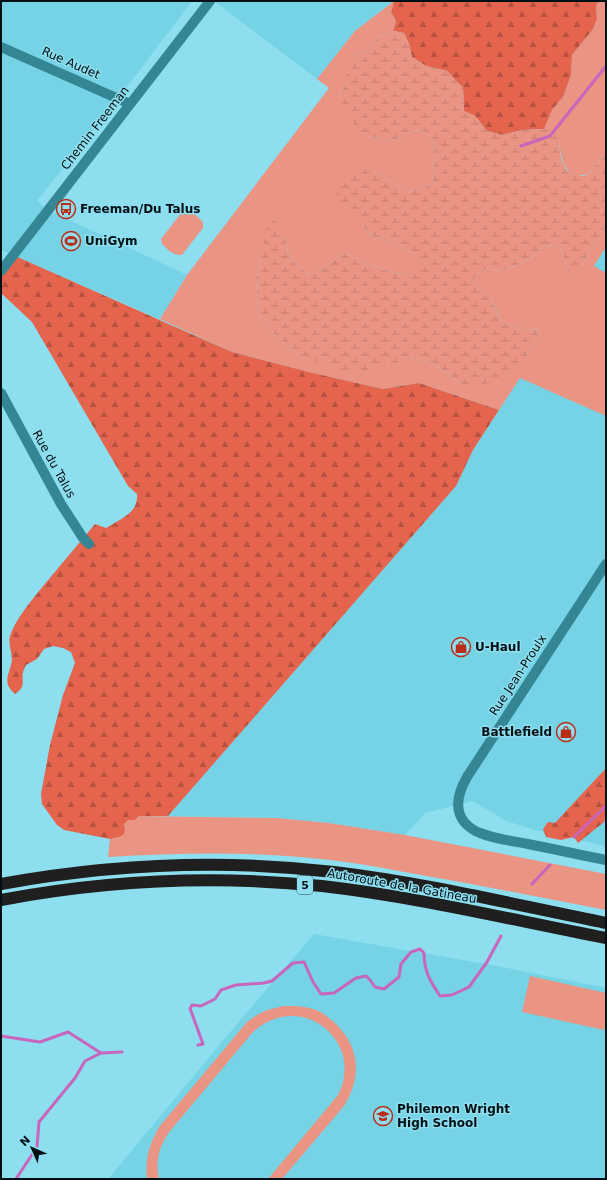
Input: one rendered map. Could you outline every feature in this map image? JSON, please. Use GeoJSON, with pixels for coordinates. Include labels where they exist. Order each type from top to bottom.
{"type":"FeatureCollection","features":[{"type":"Feature","properties":{"kind":"highway","name":"Autoroute de la Gatineau"},"geometry":{"type":"LineString","coordinates":[[1,884],[66,874],[120,868],[194,864],[280,867],[334,872],[391,881],[606,923]]}},
{"type":"Feature","properties":{"kind":"highway","name":"Autoroute de la Gatineau"},"geometry":{"type":"LineString","coordinates":[[1,900],[67,889],[134,882],[201,880],[275,882],[336,888],[394,897],[606,938]]}},
{"type":"Feature","properties":{"kind":"street","name":"Chemin Freeman"},"geometry":{"type":"LineString","coordinates":[[1,271],[210,1]]}},
{"type":"Feature","properties":{"kind":"street","name":"Rue Audet"},"geometry":{"type":"LineString","coordinates":[[1,47],[130,104]]}},
{"type":"Feature","properties":{"kind":"street","name":"Rue du Talus"},"geometry":{"type":"LineString","coordinates":[[1,393],[61,504],[83,538],[89,544]]}},
{"type":"Feature","properties":{"kind":"street","name":"Rue Jean-Proulx"},"geometry":{"type":"LineString","coordinates":[[606,564],[467,777],[459,793],[458,804],[459,813],[465,823],[473,830],[480,833],[506,840],[606,860]]}},
{"type":"Feature","properties":{"kind":"shaded area"},"geometry":{"type":"Polygon","coordinates":[[[1,1],[192,1],[37,201],[48,210],[187,275],[160,319],[1,250],[1,1]]]}},
{"type":"Feature","properties":{"kind":"shaded area"},"geometry":{"type":"Polygon","coordinates":[[[214,1],[393,1],[355,31],[317,79],[214,1]]]}},
{"type":"Feature","properties":{"kind":"shaded area"},"geometry":{"type":"Polygon","coordinates":[[[606,247],[606,846],[535,830],[506,821],[473,801],[425,813],[405,835],[329,823],[277,818],[168,816],[456,486],[473,450],[606,247]]]}},
{"type":"Feature","properties":{"kind":"shaded area","name":"Philemon Wright High School"},"geometry":{"type":"Polygon","coordinates":[[[314,934],[502,967],[606,988],[606,1047],[604,1051],[606,1053],[606,1179],[108,1179],[314,934]]]}},
{"type":"Feature","properties":{"kind":"green space"},"geometry":{"type":"Polygon","coordinates":[[[394,1],[391,12],[396,21],[393,31],[379,37],[369,49],[356,55],[347,65],[346,84],[339,96],[370,137],[392,141],[415,130],[426,132],[434,141],[435,158],[433,183],[419,190],[407,191],[372,170],[362,225],[372,236],[383,239],[412,252],[426,261],[418,270],[411,273],[402,274],[382,269],[347,253],[339,256],[321,271],[308,275],[289,258],[285,236],[263,240],[263,252],[256,276],[258,316],[277,336],[300,356],[390,363],[413,358],[436,365],[463,385],[526,356],[538,337],[539,330],[527,329],[502,323],[491,300],[473,282],[476,275],[488,268],[500,271],[509,268],[527,261],[542,248],[556,245],[562,251],[569,275],[581,265],[606,226],[606,247],[594,266],[606,273],[606,416],[520,378],[499,410],[419,383],[383,389],[232,352],[160,319],[187,275],[329,88],[317,79],[355,31],[394,1]]]}},
{"type":"Feature","properties":{"kind":"green space"},"geometry":{"type":"Polygon","coordinates":[[[394,1],[599,1],[596,6],[597,19],[593,29],[572,55],[571,75],[563,97],[552,110],[544,129],[523,130],[502,135],[487,131],[475,116],[464,111],[463,88],[447,71],[426,66],[412,57],[409,44],[404,33],[393,31],[396,21],[391,12],[394,1]]]}},
{"type":"Feature","properties":{"kind":"green space"},"geometry":{"type":"Polygon","coordinates":[[[599,1],[606,1],[606,153],[589,174],[581,175],[569,172],[561,156],[559,142],[544,129],[552,110],[563,97],[571,75],[572,55],[593,29],[597,19],[596,6],[599,1]]]}},
{"type":"Feature","properties":{"kind":"green space"},"geometry":{"type":"Polygon","coordinates":[[[393,31],[404,33],[409,44],[412,57],[426,66],[447,71],[463,88],[464,111],[475,116],[487,131],[502,135],[523,130],[544,129],[555,135],[559,142],[561,159],[566,170],[573,174],[583,176],[589,174],[606,153],[606,226],[581,265],[572,276],[569,275],[562,251],[556,245],[542,248],[527,261],[509,268],[500,271],[488,268],[476,275],[473,282],[491,300],[502,323],[527,329],[539,330],[538,337],[526,356],[513,371],[495,381],[474,387],[463,385],[436,365],[413,358],[367,370],[343,371],[300,356],[277,336],[258,316],[256,276],[263,252],[263,240],[268,218],[275,220],[285,236],[289,258],[308,275],[321,271],[339,256],[347,253],[382,269],[402,274],[417,270],[425,261],[412,252],[383,239],[372,236],[339,204],[336,195],[345,177],[359,167],[372,170],[407,191],[419,190],[433,183],[435,158],[434,141],[426,132],[415,130],[392,141],[370,137],[357,128],[347,114],[339,96],[346,84],[346,65],[356,55],[369,49],[379,37],[393,31]]]}},
{"type":"Feature","properties":{"kind":"green space"},"geometry":{"type":"Polygon","coordinates":[[[187,210],[191,211],[203,222],[203,228],[182,255],[176,255],[162,244],[161,239],[182,212],[187,210]]]}},
{"type":"Feature","properties":{"kind":"green space"},"geometry":{"type":"Polygon","coordinates":[[[13,255],[232,352],[383,389],[419,383],[499,410],[473,450],[456,486],[168,816],[139,816],[135,820],[128,820],[124,824],[124,834],[110,839],[64,830],[57,825],[42,804],[41,794],[50,745],[63,695],[75,663],[71,652],[63,648],[53,646],[44,649],[37,659],[26,665],[23,672],[23,684],[21,689],[15,694],[8,686],[7,682],[12,660],[10,636],[25,609],[95,524],[106,528],[128,515],[135,506],[137,494],[128,486],[32,322],[1,293],[1,271],[13,255]]]}},
{"type":"Feature","properties":{"kind":"green space"},"geometry":{"type":"Polygon","coordinates":[[[606,768],[606,814],[604,822],[578,843],[574,837],[561,840],[546,837],[543,829],[548,822],[555,823],[606,768]]]}},
{"type":"Feature","properties":{"kind":"green space"},"geometry":{"type":"Polygon","coordinates":[[[139,816],[277,818],[329,823],[405,835],[606,874],[606,910],[384,868],[333,860],[293,856],[240,854],[161,854],[108,857],[110,839],[119,837],[125,829],[124,823],[128,820],[135,820],[139,816]]]}},
{"type":"Feature","properties":{"kind":"green space"},"geometry":{"type":"Polygon","coordinates":[[[530,976],[606,993],[606,1019],[604,1030],[522,1012],[530,976]]]}},
{"type":"Feature","properties":{"kind":"green space"},"geometry":{"type":"Polygon","coordinates":[[[284,1006],[307,1007],[322,1013],[335,1023],[349,1042],[354,1052],[356,1073],[350,1095],[344,1106],[282,1179],[268,1179],[338,1095],[343,1083],[344,1075],[342,1052],[330,1033],[321,1025],[300,1017],[289,1016],[274,1019],[265,1023],[253,1032],[170,1131],[163,1142],[159,1154],[157,1166],[159,1179],[147,1179],[148,1152],[159,1127],[247,1022],[264,1011],[284,1006]]]}},
{"type":"Feature","properties":{"kind":"waterway"},"geometry":{"type":"LineString","coordinates":[[521,146],[550,136],[606,66]]}},
{"type":"Feature","properties":{"kind":"waterway"},"geometry":{"type":"LineString","coordinates":[[574,837],[606,806]]}},
{"type":"Feature","properties":{"kind":"waterway"},"geometry":{"type":"LineString","coordinates":[[532,884],[550,865]]}},
{"type":"Feature","properties":{"kind":"waterway"},"geometry":{"type":"LineString","coordinates":[[198,1045],[203,1044],[190,1009],[192,1005],[201,1006],[215,999],[221,990],[236,985],[272,981],[293,963],[304,962],[313,982],[321,994],[334,993],[356,978],[366,976],[375,987],[384,989],[399,977],[401,964],[411,952],[420,949],[424,953],[428,976],[440,996],[452,995],[469,987],[487,962],[501,936]]}},
{"type":"Feature","properties":{"kind":"waterway"},"geometry":{"type":"LineString","coordinates":[[1,1036],[40,1042],[68,1032],[101,1053]]}},
{"type":"Feature","properties":{"kind":"waterway"},"geometry":{"type":"LineString","coordinates":[[16,1179],[37,1147],[39,1122],[75,1078],[85,1061],[101,1053],[122,1052]]}},
{"type":"Feature","properties":{"kind":"place","name":"Freeman/Du Talus"},"geometry":{"type":"Point","coordinates":[66,209]}},
{"type":"Feature","properties":{"kind":"place","name":"UniGym"},"geometry":{"type":"Point","coordinates":[71,241]}},
{"type":"Feature","properties":{"kind":"place","name":"U-Haul"},"geometry":{"type":"Point","coordinates":[461,647]}},
{"type":"Feature","properties":{"kind":"place","name":"Battlefield"},"geometry":{"type":"Point","coordinates":[566,732]}},
{"type":"Feature","properties":{"kind":"place","name":"Philemon Wright High School"},"geometry":{"type":"Point","coordinates":[383,1116]}}]}
